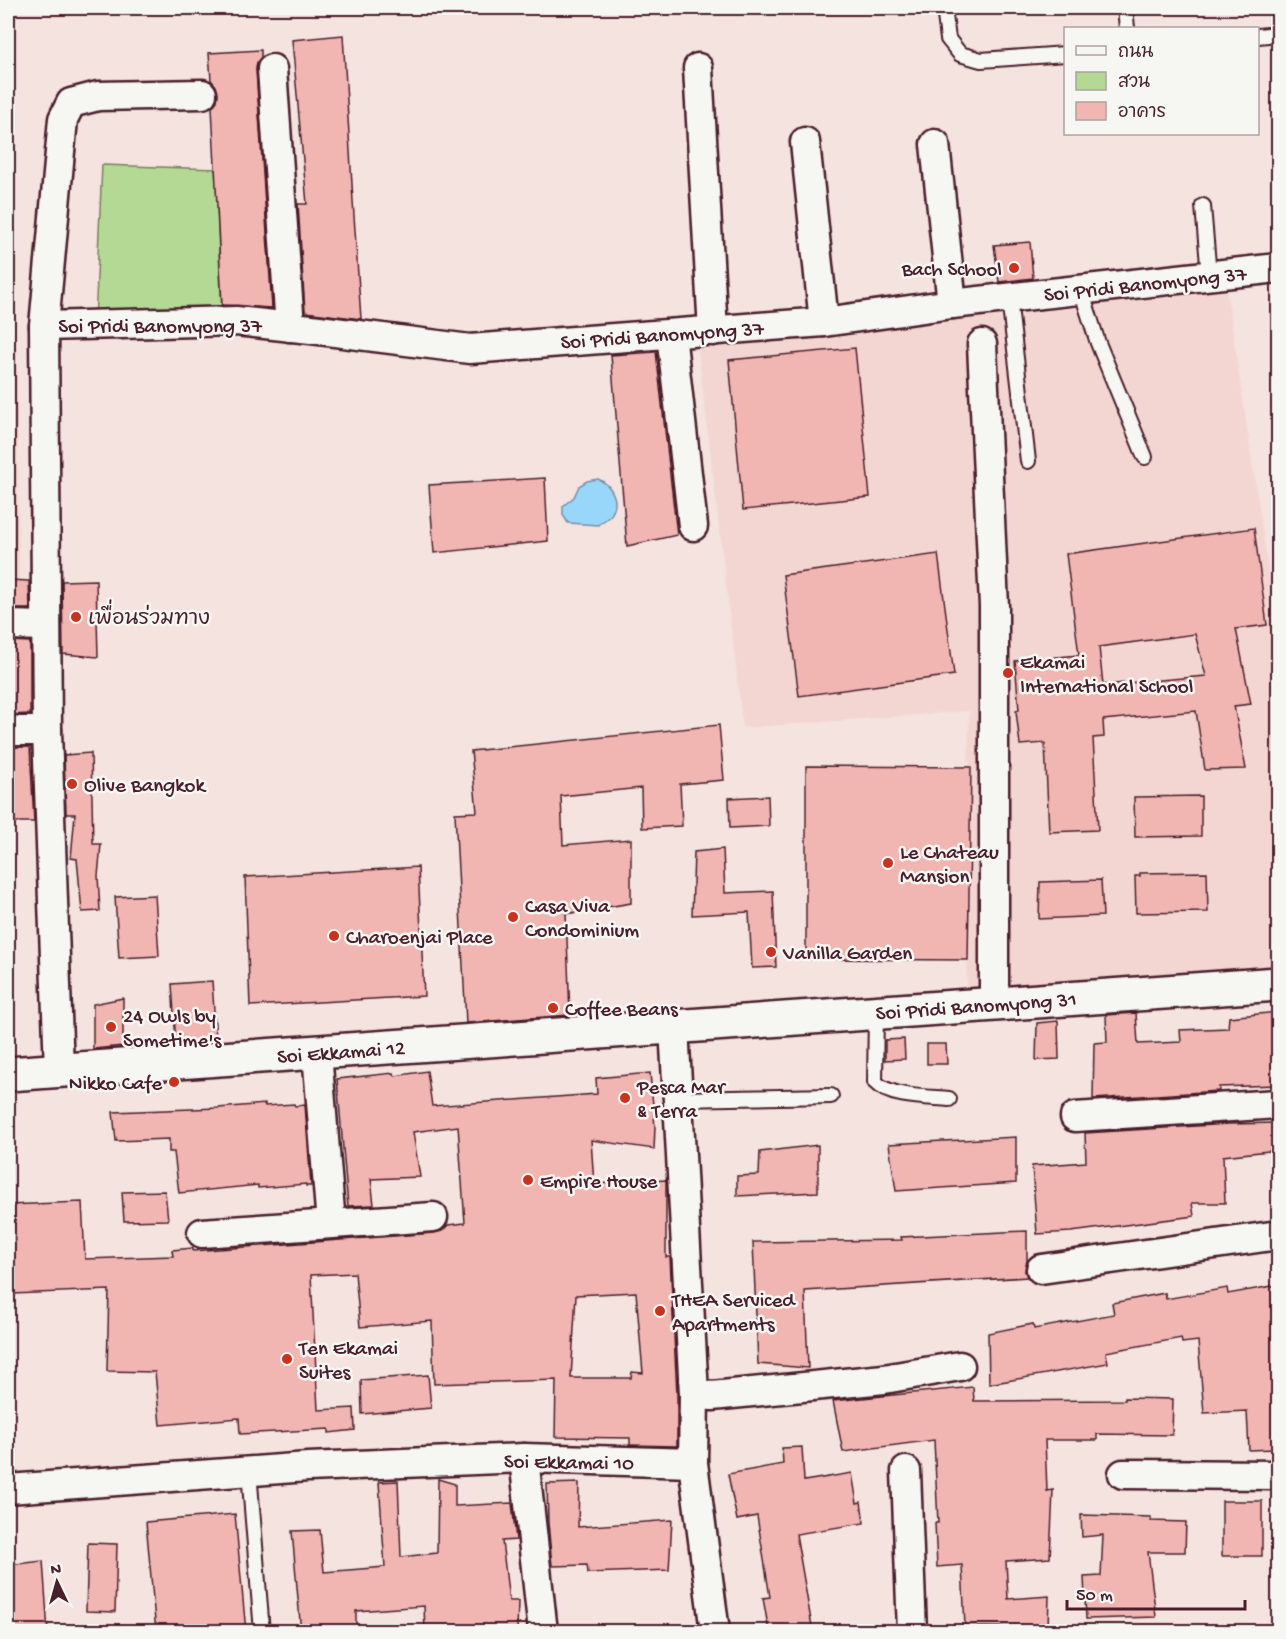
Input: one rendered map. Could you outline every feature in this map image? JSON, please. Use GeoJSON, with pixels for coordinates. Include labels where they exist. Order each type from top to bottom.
{"type":"FeatureCollection","features":[{"type":"Feature","properties":{"kind":"street"},"geometry":{"type":"LineString","coordinates":[[698,68],[713,331]]}},
{"type":"Feature","properties":{"kind":"street"},"geometry":{"type":"LineString","coordinates":[[272,69],[290,327]]}},
{"type":"Feature","properties":{"kind":"street"},"geometry":{"type":"LineString","coordinates":[[59,1070],[47,731],[44,326],[63,119],[71,103],[98,96],[202,94]]}},
{"type":"Feature","properties":{"kind":"street"},"geometry":{"type":"LineString","coordinates":[[805,142],[825,322]]}},
{"type":"Feature","properties":{"kind":"street"},"geometry":{"type":"LineString","coordinates":[[935,144],[952,304]]}},
{"type":"Feature","properties":{"kind":"street","name":"Soi Pridi Banomyong 37"},"geometry":{"type":"LineString","coordinates":[[44,326],[214,320],[470,349],[825,322],[952,304],[1278,268]]}},
{"type":"Feature","properties":{"kind":"street"},"geometry":{"type":"LineString","coordinates":[[671,334],[693,526]]}},
{"type":"Feature","properties":{"kind":"street"},"geometry":{"type":"LineString","coordinates":[[982,344],[994,606],[994,1004]]}},
{"type":"Feature","properties":{"kind":"street"},"geometry":{"type":"LineString","coordinates":[[8,625],[46,626]]}},
{"type":"Feature","properties":{"kind":"street"},"geometry":{"type":"LineString","coordinates":[[8,731],[47,731]]}},
{"type":"Feature","properties":{"kind":"street","name":"Soi Pridi Banomyong 31"},"geometry":{"type":"LineString","coordinates":[[674,1027],[1278,984]]}},
{"type":"Feature","properties":{"kind":"street"},"geometry":{"type":"LineString","coordinates":[[674,1027],[694,1394],[693,1463],[715,1632]]}},
{"type":"Feature","properties":{"kind":"street","name":"Soi Ekkamai 12"},"geometry":{"type":"LineString","coordinates":[[8,1074],[674,1027]]}},
{"type":"Feature","properties":{"kind":"street"},"geometry":{"type":"LineString","coordinates":[[317,1053],[331,1224]]}},
{"type":"Feature","properties":{"kind":"street"},"geometry":{"type":"LineString","coordinates":[[1075,1117],[1278,1104]]}},
{"type":"Feature","properties":{"kind":"street"},"geometry":{"type":"LineString","coordinates":[[202,1233],[433,1217]]}},
{"type":"Feature","properties":{"kind":"street"},"geometry":{"type":"LineString","coordinates":[[1041,1269],[1278,1235]]}},
{"type":"Feature","properties":{"kind":"street"},"geometry":{"type":"LineString","coordinates":[[694,1394],[712,1396],[872,1381],[960,1366]]}},
{"type":"Feature","properties":{"kind":"street"},"geometry":{"type":"LineString","coordinates":[[524,1458],[543,1632]]}},
{"type":"Feature","properties":{"kind":"street","name":"Soi Ekkamai 10"},"geometry":{"type":"LineString","coordinates":[[8,1489],[308,1467],[524,1458],[693,1463]]}},
{"type":"Feature","properties":{"kind":"street"},"geometry":{"type":"LineString","coordinates":[[906,1471],[912,1632]]}},
{"type":"Feature","properties":{"kind":"street"},"geometry":{"type":"LineString","coordinates":[[1123,1474],[1278,1475]]}},
{"type":"Feature","properties":{"kind":"lane"},"geometry":{"type":"LineString","coordinates":[[949,8],[944,8],[948,39],[960,54],[981,60],[1064,54]]}},
{"type":"Feature","properties":{"kind":"lane"},"geometry":{"type":"LineString","coordinates":[[1125,8],[1127,27]]}},
{"type":"Feature","properties":{"kind":"lane"},"geometry":{"type":"LineString","coordinates":[[1259,36],[1278,34]]}},
{"type":"Feature","properties":{"kind":"lane"},"geometry":{"type":"LineString","coordinates":[[1203,206],[1209,276]]}},
{"type":"Feature","properties":{"kind":"lane"},"geometry":{"type":"LineString","coordinates":[[1081,290],[1098,343],[1145,457]]}},
{"type":"Feature","properties":{"kind":"lane"},"geometry":{"type":"LineString","coordinates":[[1009,298],[1028,461]]}},
{"type":"Feature","properties":{"kind":"lane"},"geometry":{"type":"LineString","coordinates":[[876,1012],[875,1082],[880,1088],[893,1092],[949,1099]]}},
{"type":"Feature","properties":{"kind":"lane"},"geometry":{"type":"LineString","coordinates":[[678,1099],[831,1096]]}},
{"type":"Feature","properties":{"kind":"lane"},"geometry":{"type":"LineString","coordinates":[[249,1471],[262,1632]]}},
{"type":"Feature","properties":{"kind":"shaded area","name":"Ekamai International School"},"geometry":{"type":"Polygon","coordinates":[[[1224,274],[1278,635],[1278,984],[967,1006],[969,711],[743,728],[696,332],[1224,274]]]}},
{"type":"Feature","properties":{"kind":"shaded area"},"geometry":{"type":"Polygon","coordinates":[[[8,347],[17,348],[19,582],[8,582],[8,347]]]}},
{"type":"Feature","properties":{"kind":"green space"},"geometry":{"type":"Polygon","coordinates":[[[102,165],[215,169],[217,195],[267,193],[269,206],[217,209],[222,317],[95,322],[102,165]]]}},
{"type":"Feature","properties":{"kind":"water"},"geometry":{"type":"Polygon","coordinates":[[[598,479],[607,485],[615,500],[610,516],[598,525],[568,523],[563,515],[563,506],[574,497],[579,486],[587,481],[598,479]]]}},
{"type":"Feature","properties":{"kind":"building"},"geometry":{"type":"Polygon","coordinates":[[[343,35],[361,319],[305,312],[298,204],[307,204],[292,40],[343,35]]]}},
{"type":"Feature","properties":{"kind":"building"},"geometry":{"type":"Polygon","coordinates":[[[261,50],[256,70],[272,308],[222,305],[212,107],[217,101],[218,93],[211,80],[209,53],[261,50]]]}},
{"type":"Feature","properties":{"kind":"building","name":"Bach School"},"geometry":{"type":"Polygon","coordinates":[[[1030,242],[1033,278],[999,282],[994,245],[1030,242]]]}},
{"type":"Feature","properties":{"kind":"building"},"geometry":{"type":"Polygon","coordinates":[[[855,348],[870,497],[743,510],[729,360],[855,348]]]}},
{"type":"Feature","properties":{"kind":"building"},"geometry":{"type":"Polygon","coordinates":[[[656,352],[677,535],[627,546],[611,355],[656,352]]]}},
{"type":"Feature","properties":{"kind":"building"},"geometry":{"type":"Polygon","coordinates":[[[545,478],[548,541],[434,553],[429,485],[545,478]]]}},
{"type":"Feature","properties":{"kind":"building"},"geometry":{"type":"Polygon","coordinates":[[[1254,528],[1267,625],[1236,629],[1251,704],[1234,706],[1246,769],[1205,770],[1196,711],[1103,720],[1104,737],[1093,738],[1098,830],[1049,832],[1045,743],[1020,745],[1016,711],[1019,710],[1015,661],[1079,655],[1066,554],[1254,528]],[[1195,634],[1099,647],[1103,685],[1206,676],[1195,634]]]}},
{"type":"Feature","properties":{"kind":"building"},"geometry":{"type":"Polygon","coordinates":[[[938,554],[954,675],[799,696],[783,575],[938,554]]]}},
{"type":"Feature","properties":{"kind":"building"},"geometry":{"type":"Polygon","coordinates":[[[8,580],[29,581],[30,609],[8,609],[8,580]]]}},
{"type":"Feature","properties":{"kind":"building","name":"เพื่อนร่วมทาง"},"geometry":{"type":"Polygon","coordinates":[[[96,580],[98,657],[63,654],[62,581],[96,580]]]}},
{"type":"Feature","properties":{"kind":"building"},"geometry":{"type":"Polygon","coordinates":[[[8,641],[30,642],[30,714],[8,715],[8,641]]]}},
{"type":"Feature","properties":{"kind":"building"},"geometry":{"type":"Polygon","coordinates":[[[719,725],[724,780],[680,784],[682,826],[642,828],[641,788],[561,796],[563,845],[631,839],[631,903],[566,914],[570,1015],[466,1023],[455,813],[477,812],[471,751],[719,725]]]}},
{"type":"Feature","properties":{"kind":"building"},"geometry":{"type":"Polygon","coordinates":[[[8,747],[30,747],[34,822],[8,822],[8,747]]]}},
{"type":"Feature","properties":{"kind":"building"},"geometry":{"type":"Polygon","coordinates":[[[91,753],[93,844],[101,844],[98,876],[100,911],[82,912],[77,859],[71,858],[75,814],[66,814],[64,755],[91,753]]]}},
{"type":"Feature","properties":{"kind":"building","name":"Le Chateau Mansion"},"geometry":{"type":"Polygon","coordinates":[[[806,766],[971,767],[968,960],[806,959],[806,766]]]}},
{"type":"Feature","properties":{"kind":"building"},"geometry":{"type":"Polygon","coordinates":[[[768,796],[769,826],[730,828],[729,798],[768,796]]]}},
{"type":"Feature","properties":{"kind":"building"},"geometry":{"type":"Polygon","coordinates":[[[1201,796],[1201,836],[1135,837],[1134,797],[1201,796]]]}},
{"type":"Feature","properties":{"kind":"building"},"geometry":{"type":"Polygon","coordinates":[[[723,849],[725,893],[773,891],[776,967],[752,968],[749,912],[692,915],[694,852],[723,849]]]}},
{"type":"Feature","properties":{"kind":"building","name":"Charoenjai Place"},"geometry":{"type":"Polygon","coordinates":[[[418,867],[424,996],[250,1006],[245,877],[418,867]]]}},
{"type":"Feature","properties":{"kind":"building"},"geometry":{"type":"Polygon","coordinates":[[[1207,872],[1208,912],[1136,913],[1135,876],[1140,876],[1140,873],[1207,872]]]}},
{"type":"Feature","properties":{"kind":"building"},"geometry":{"type":"Polygon","coordinates":[[[1101,880],[1103,916],[1039,919],[1040,882],[1101,880]]]}},
{"type":"Feature","properties":{"kind":"building"},"geometry":{"type":"Polygon","coordinates":[[[155,895],[159,956],[119,958],[115,897],[155,895]]]}},
{"type":"Feature","properties":{"kind":"building"},"geometry":{"type":"Polygon","coordinates":[[[212,981],[216,1040],[176,1043],[172,984],[212,981]]]}},
{"type":"Feature","properties":{"kind":"building"},"geometry":{"type":"Polygon","coordinates":[[[123,998],[123,1046],[93,1049],[93,1004],[123,998]]]}},
{"type":"Feature","properties":{"kind":"building"},"geometry":{"type":"Polygon","coordinates":[[[1278,1012],[1278,1043],[1275,1044],[1276,1085],[1219,1087],[1219,1091],[1093,1099],[1094,1043],[1107,1042],[1106,1015],[1136,1013],[1138,1044],[1181,1042],[1180,1030],[1228,1028],[1229,1017],[1278,1012]]]}},
{"type":"Feature","properties":{"kind":"building"},"geometry":{"type":"Polygon","coordinates":[[[1058,1021],[1059,1059],[1036,1060],[1037,1023],[1058,1021]]]}},
{"type":"Feature","properties":{"kind":"building"},"geometry":{"type":"Polygon","coordinates":[[[904,1039],[905,1059],[885,1060],[885,1040],[904,1039]]]}},
{"type":"Feature","properties":{"kind":"building"},"geometry":{"type":"Polygon","coordinates":[[[927,1044],[946,1044],[947,1064],[927,1064],[927,1044]]]}},
{"type":"Feature","properties":{"kind":"building"},"geometry":{"type":"Polygon","coordinates":[[[427,1071],[432,1106],[597,1094],[596,1078],[650,1073],[655,1127],[654,1149],[591,1140],[594,1184],[666,1180],[666,1257],[670,1257],[677,1394],[677,1446],[630,1445],[630,1438],[555,1437],[556,1380],[434,1384],[432,1321],[360,1327],[355,1273],[311,1275],[318,1410],[354,1408],[355,1430],[329,1433],[329,1429],[240,1434],[239,1418],[160,1425],[155,1372],[107,1371],[109,1290],[12,1294],[8,1205],[82,1202],[85,1259],[173,1256],[172,1250],[193,1248],[193,1251],[434,1233],[442,1231],[448,1225],[465,1223],[458,1126],[413,1132],[420,1177],[371,1179],[374,1205],[348,1206],[337,1079],[394,1073],[395,1076],[427,1071]],[[636,1292],[576,1295],[571,1378],[631,1378],[632,1372],[643,1373],[636,1292]]]}},
{"type":"Feature","properties":{"kind":"building"},"geometry":{"type":"Polygon","coordinates":[[[265,1104],[265,1106],[305,1105],[311,1186],[306,1186],[306,1184],[258,1188],[258,1185],[179,1193],[174,1152],[169,1152],[169,1139],[116,1141],[113,1112],[265,1104]]]}},
{"type":"Feature","properties":{"kind":"building"},"geometry":{"type":"Polygon","coordinates":[[[1278,1123],[1278,1150],[1223,1156],[1225,1203],[1192,1203],[1194,1216],[1071,1232],[1037,1234],[1032,1166],[1086,1162],[1085,1133],[1278,1123]]]}},
{"type":"Feature","properties":{"kind":"building"},"geometry":{"type":"Polygon","coordinates":[[[1016,1137],[1016,1183],[896,1191],[889,1144],[1016,1137]]]}},
{"type":"Feature","properties":{"kind":"building"},"geometry":{"type":"Polygon","coordinates":[[[818,1145],[818,1192],[737,1196],[737,1176],[759,1175],[760,1152],[818,1145]]]}},
{"type":"Feature","properties":{"kind":"building"},"geometry":{"type":"Polygon","coordinates":[[[165,1191],[168,1220],[124,1221],[122,1192],[165,1191]]]}},
{"type":"Feature","properties":{"kind":"building"},"geometry":{"type":"Polygon","coordinates":[[[1027,1231],[1025,1271],[1027,1277],[805,1291],[808,1368],[758,1364],[753,1242],[902,1240],[901,1237],[1027,1231]]]}},
{"type":"Feature","properties":{"kind":"building"},"geometry":{"type":"Polygon","coordinates":[[[1278,1285],[1278,1403],[1273,1403],[1275,1449],[1249,1450],[1247,1411],[1204,1413],[1198,1341],[1182,1343],[1181,1338],[1106,1352],[1108,1363],[989,1384],[988,1333],[1033,1324],[1034,1329],[1114,1314],[1112,1303],[1165,1293],[1166,1299],[1227,1288],[1228,1294],[1278,1285]]]}},
{"type":"Feature","properties":{"kind":"building"},"geometry":{"type":"Polygon","coordinates":[[[428,1375],[431,1408],[362,1414],[361,1380],[428,1375]]]}},
{"type":"Feature","properties":{"kind":"building"},"geometry":{"type":"Polygon","coordinates":[[[973,1387],[974,1401],[1173,1399],[1172,1435],[1097,1434],[1097,1440],[1045,1440],[1047,1491],[1053,1490],[1050,1558],[1006,1561],[1008,1599],[1049,1596],[1048,1628],[965,1627],[962,1565],[937,1567],[935,1523],[938,1523],[934,1440],[843,1452],[833,1401],[973,1387]]]}},
{"type":"Feature","properties":{"kind":"building"},"geometry":{"type":"Polygon","coordinates":[[[802,1447],[804,1481],[852,1473],[857,1503],[861,1502],[864,1523],[796,1534],[813,1632],[769,1632],[763,1598],[770,1597],[757,1516],[737,1520],[728,1474],[783,1464],[782,1448],[802,1447]]]}},
{"type":"Feature","properties":{"kind":"building"},"geometry":{"type":"Polygon","coordinates":[[[438,1479],[455,1484],[455,1506],[512,1503],[516,1540],[502,1541],[509,1601],[518,1601],[517,1632],[425,1632],[424,1606],[356,1611],[356,1632],[301,1632],[292,1531],[320,1530],[324,1572],[385,1567],[379,1482],[398,1481],[401,1557],[437,1553],[438,1479]]]}},
{"type":"Feature","properties":{"kind":"building"},"geometry":{"type":"Polygon","coordinates":[[[579,1483],[578,1527],[672,1520],[669,1570],[588,1573],[587,1565],[552,1566],[547,1484],[579,1483]]]}},
{"type":"Feature","properties":{"kind":"building"},"geometry":{"type":"Polygon","coordinates":[[[1222,1501],[1262,1501],[1262,1556],[1222,1556],[1222,1501]]]}},
{"type":"Feature","properties":{"kind":"building"},"geometry":{"type":"Polygon","coordinates":[[[235,1514],[246,1632],[156,1632],[146,1522],[235,1514]]]}},
{"type":"Feature","properties":{"kind":"building"},"geometry":{"type":"Polygon","coordinates":[[[1081,1515],[1151,1517],[1151,1521],[1186,1522],[1185,1552],[1148,1552],[1156,1617],[1086,1619],[1084,1577],[1101,1576],[1103,1535],[1082,1537],[1081,1515]]]}},
{"type":"Feature","properties":{"kind":"building"},"geometry":{"type":"Polygon","coordinates":[[[88,1543],[117,1544],[115,1612],[86,1611],[88,1543]]]}},
{"type":"Feature","properties":{"kind":"building"},"geometry":{"type":"Polygon","coordinates":[[[43,1561],[48,1632],[8,1632],[8,1565],[43,1561]]]}},
{"type":"Feature","properties":{"kind":"place","name":"Bach School"},"geometry":{"type":"Point","coordinates":[1014,268]}},
{"type":"Feature","properties":{"kind":"place","name":"เพื่อนร่วมทาง"},"geometry":{"type":"Point","coordinates":[76,617]}},
{"type":"Feature","properties":{"kind":"place","name":"Ekamai International School"},"geometry":{"type":"Point","coordinates":[1008,673]}},
{"type":"Feature","properties":{"kind":"place","name":"Olive Bangkok"},"geometry":{"type":"Point","coordinates":[72,784]}},
{"type":"Feature","properties":{"kind":"place","name":"Le Chateau Mansion"},"geometry":{"type":"Point","coordinates":[888,863]}},
{"type":"Feature","properties":{"kind":"place","name":"Casa Viva Condominium"},"geometry":{"type":"Point","coordinates":[513,917]}},
{"type":"Feature","properties":{"kind":"place","name":"Charoenjai Place"},"geometry":{"type":"Point","coordinates":[334,936]}},
{"type":"Feature","properties":{"kind":"place","name":"Vanilla Garden"},"geometry":{"type":"Point","coordinates":[771,952]}},
{"type":"Feature","properties":{"kind":"place","name":"Coffee Beans"},"geometry":{"type":"Point","coordinates":[553,1008]}},
{"type":"Feature","properties":{"kind":"place","name":"24 Owls by Sometime's"},"geometry":{"type":"Point","coordinates":[111,1027]}},
{"type":"Feature","properties":{"kind":"place","name":"Nikko Cafe"},"geometry":{"type":"Point","coordinates":[174,1082]}},
{"type":"Feature","properties":{"kind":"place","name":"Pesca Mar & Terra"},"geometry":{"type":"Point","coordinates":[625,1098]}},
{"type":"Feature","properties":{"kind":"place","name":"Empire House"},"geometry":{"type":"Point","coordinates":[528,1180]}},
{"type":"Feature","properties":{"kind":"place","name":"THEA Serviced Apartments"},"geometry":{"type":"Point","coordinates":[660,1311]}},
{"type":"Feature","properties":{"kind":"place","name":"Ten Ekamai Suites"},"geometry":{"type":"Point","coordinates":[287,1359]}}]}
